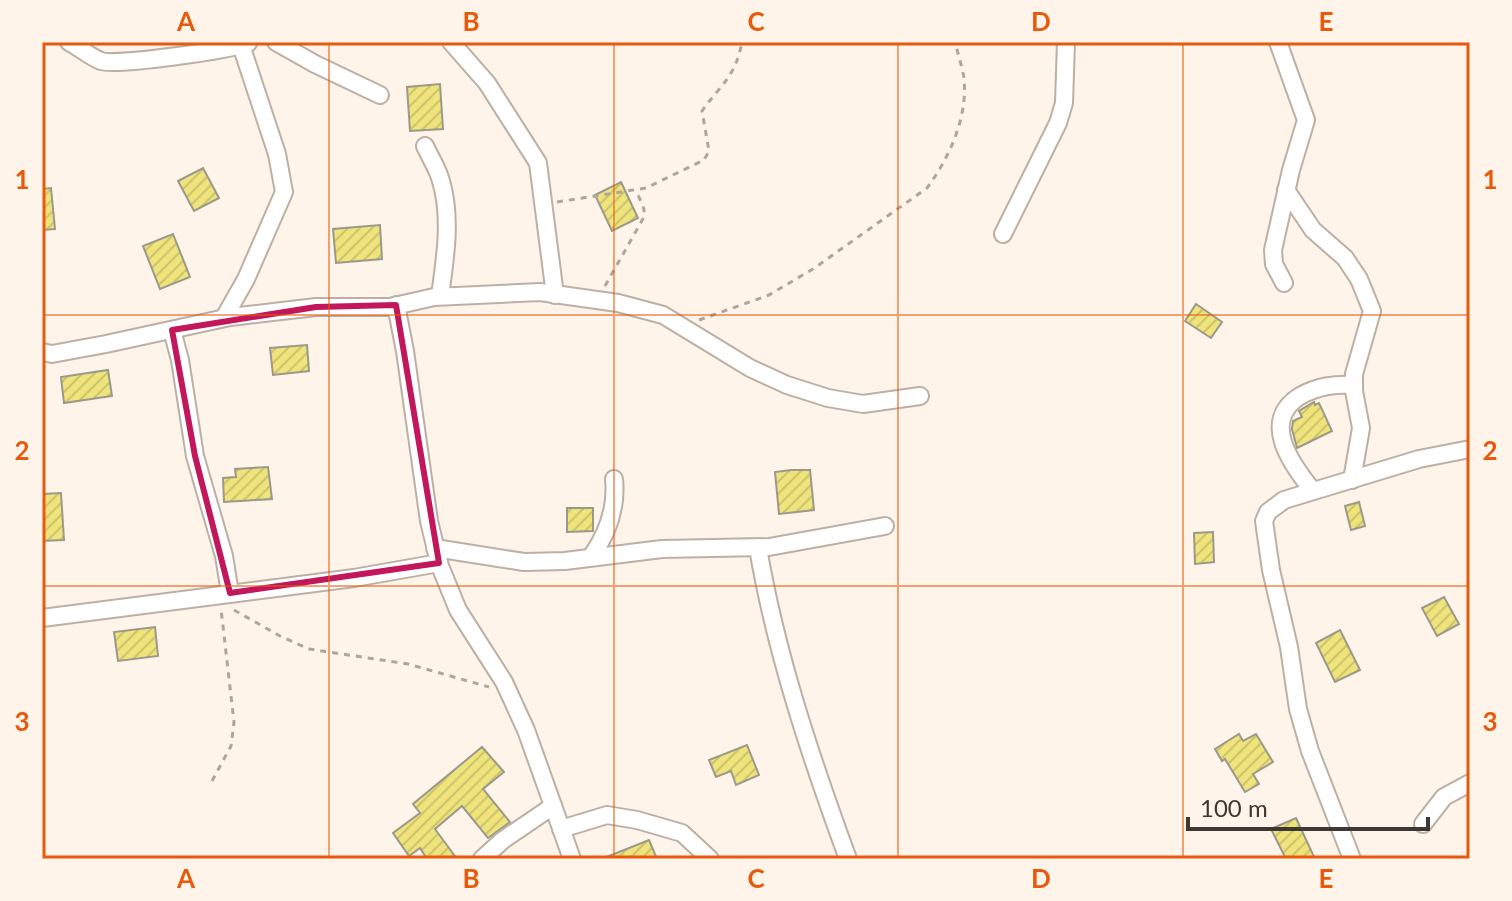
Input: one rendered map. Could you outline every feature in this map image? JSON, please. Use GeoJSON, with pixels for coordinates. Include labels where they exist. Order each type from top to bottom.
{"type":"FeatureCollection","features":[{"type":"Feature","properties":{"kind":"street"},"geometry":{"type":"LineString","coordinates":[[69,42],[100,61],[113,62],[162,58],[243,43],[277,154],[284,192],[246,279],[224,318]]}},
{"type":"Feature","properties":{"kind":"street"},"geometry":{"type":"LineString","coordinates":[[276,42],[380,95]]}},
{"type":"Feature","properties":{"kind":"street"},"geometry":{"type":"LineString","coordinates":[[451,42],[487,83],[538,163],[555,295]]}},
{"type":"Feature","properties":{"kind":"street"},"geometry":{"type":"LineString","coordinates":[[1003,234],[1058,123],[1064,103],[1066,42]]}},
{"type":"Feature","properties":{"kind":"street"},"geometry":{"type":"LineString","coordinates":[[1278,42],[1306,120],[1273,250],[1274,264],[1284,283]]}},
{"type":"Feature","properties":{"kind":"street"},"geometry":{"type":"LineString","coordinates":[[425,146],[441,181],[446,214],[446,257],[440,296]]}},
{"type":"Feature","properties":{"kind":"street"},"geometry":{"type":"LineString","coordinates":[[1286,190],[1313,230],[1345,258],[1368,297],[1372,311],[1354,374],[1361,428],[1352,480]]}},
{"type":"Feature","properties":{"kind":"street"},"geometry":{"type":"LineString","coordinates":[[42,352],[52,354],[92,347],[224,318],[316,307],[396,305],[440,296],[540,292],[618,303],[663,315],[750,368],[787,385],[828,398],[863,404],[920,396]]}},
{"type":"Feature","properties":{"kind":"street"},"geometry":{"type":"LineString","coordinates":[[396,305],[437,556],[458,610],[509,692],[526,730],[572,859]]}},
{"type":"Feature","properties":{"kind":"street"},"geometry":{"type":"LineString","coordinates":[[172,330],[180,360],[195,456],[224,556],[230,593]]}},
{"type":"Feature","properties":{"kind":"street"},"geometry":{"type":"LineString","coordinates":[[1313,491],[1291,460],[1280,428],[1281,415],[1290,404],[1316,389],[1331,384],[1354,385]]}},
{"type":"Feature","properties":{"kind":"street"},"geometry":{"type":"LineString","coordinates":[[1352,859],[1310,751],[1298,709],[1264,521],[1268,512],[1284,500],[1419,459],[1470,449]]}},
{"type":"Feature","properties":{"kind":"street"},"geometry":{"type":"LineString","coordinates":[[591,557],[611,518],[614,479]]}},
{"type":"Feature","properties":{"kind":"street"},"geometry":{"type":"LineString","coordinates":[[42,618],[354,578],[437,556],[524,562],[662,549],[758,548],[885,526]]}},
{"type":"Feature","properties":{"kind":"street"},"geometry":{"type":"LineString","coordinates":[[758,548],[763,581],[796,710],[848,859]]}},
{"type":"Feature","properties":{"kind":"street"},"geometry":{"type":"LineString","coordinates":[[1423,824],[1444,797],[1470,783]]}},
{"type":"Feature","properties":{"kind":"street"},"geometry":{"type":"LineString","coordinates":[[482,859],[503,840],[553,806]]}},
{"type":"Feature","properties":{"kind":"street"},"geometry":{"type":"LineString","coordinates":[[561,829],[607,815],[652,823],[682,833],[710,859]]}},
{"type":"Feature","properties":{"kind":"path"},"geometry":{"type":"LineString","coordinates":[[545,204],[652,186],[708,156],[702,111],[726,84],[739,59],[742,42]]}},
{"type":"Feature","properties":{"kind":"path"},"geometry":{"type":"LineString","coordinates":[[681,327],[769,295],[813,269],[927,188],[938,173],[958,130],[964,79],[955,42]]}},
{"type":"Feature","properties":{"kind":"path"},"geometry":{"type":"LineString","coordinates":[[597,300],[644,217],[635,188]]}},
{"type":"Feature","properties":{"kind":"path"},"geometry":{"type":"LineString","coordinates":[[212,781],[231,746],[234,722],[220,602],[309,649],[408,664],[509,692]]}},
{"type":"Feature","properties":{"kind":"highlighted area"},"geometry":{"type":"Polygon","coordinates":[[[396,305],[439,563],[230,593],[195,456],[172,330],[316,307],[396,305]]]}},
{"type":"Feature","properties":{"kind":"building"},"geometry":{"type":"Polygon","coordinates":[[[440,84],[443,129],[410,131],[407,87],[440,84]]]}},
{"type":"Feature","properties":{"kind":"building"},"geometry":{"type":"Polygon","coordinates":[[[203,168],[219,198],[194,211],[178,181],[203,168]]]}},
{"type":"Feature","properties":{"kind":"building"},"geometry":{"type":"Polygon","coordinates":[[[621,182],[638,218],[612,231],[595,195],[621,182]]]}},
{"type":"Feature","properties":{"kind":"building"},"geometry":{"type":"Polygon","coordinates":[[[51,188],[55,229],[42,230],[42,189],[51,188]]]}},
{"type":"Feature","properties":{"kind":"building"},"geometry":{"type":"Polygon","coordinates":[[[380,225],[382,259],[336,263],[333,229],[380,225]]]}},
{"type":"Feature","properties":{"kind":"building"},"geometry":{"type":"Polygon","coordinates":[[[173,234],[190,277],[160,289],[143,246],[173,234]]]}},
{"type":"Feature","properties":{"kind":"building"},"geometry":{"type":"Polygon","coordinates":[[[1196,304],[1222,322],[1211,338],[1185,321],[1196,304]]]}},
{"type":"Feature","properties":{"kind":"building"},"geometry":{"type":"Polygon","coordinates":[[[307,345],[309,371],[273,375],[270,348],[307,345]]]}},
{"type":"Feature","properties":{"kind":"building"},"geometry":{"type":"Polygon","coordinates":[[[108,370],[112,396],[64,403],[61,377],[108,370]]]}},
{"type":"Feature","properties":{"kind":"building"},"geometry":{"type":"Polygon","coordinates":[[[1314,402],[1315,405],[1319,403],[1332,431],[1297,448],[1293,421],[1302,417],[1299,411],[1314,402]]]}},
{"type":"Feature","properties":{"kind":"building"},"geometry":{"type":"Polygon","coordinates":[[[268,467],[272,499],[224,502],[223,478],[236,477],[235,469],[268,467]]]}},
{"type":"Feature","properties":{"kind":"building"},"geometry":{"type":"Polygon","coordinates":[[[810,470],[814,510],[779,514],[775,472],[810,470]]]}},
{"type":"Feature","properties":{"kind":"building"},"geometry":{"type":"Polygon","coordinates":[[[61,493],[64,540],[42,541],[42,494],[61,493]]]}},
{"type":"Feature","properties":{"kind":"building"},"geometry":{"type":"Polygon","coordinates":[[[1359,502],[1365,526],[1351,530],[1345,506],[1359,502]]]}},
{"type":"Feature","properties":{"kind":"building"},"geometry":{"type":"Polygon","coordinates":[[[567,508],[593,508],[593,531],[567,532],[567,508]]]}},
{"type":"Feature","properties":{"kind":"building"},"geometry":{"type":"Polygon","coordinates":[[[1213,532],[1214,562],[1195,564],[1194,533],[1213,532]]]}},
{"type":"Feature","properties":{"kind":"building"},"geometry":{"type":"Polygon","coordinates":[[[1444,597],[1459,624],[1437,636],[1422,608],[1444,597]]]}},
{"type":"Feature","properties":{"kind":"building"},"geometry":{"type":"Polygon","coordinates":[[[155,627],[158,656],[118,661],[114,632],[155,627]]]}},
{"type":"Feature","properties":{"kind":"building"},"geometry":{"type":"Polygon","coordinates":[[[1340,630],[1360,670],[1335,682],[1316,643],[1340,630]]]}},
{"type":"Feature","properties":{"kind":"building"},"geometry":{"type":"Polygon","coordinates":[[[1239,734],[1243,741],[1256,734],[1273,762],[1253,774],[1259,784],[1245,792],[1225,759],[1222,761],[1215,749],[1239,734]]]}},
{"type":"Feature","properties":{"kind":"building"},"geometry":{"type":"Polygon","coordinates":[[[747,745],[759,775],[736,785],[731,771],[716,777],[709,760],[747,745]]]}},
{"type":"Feature","properties":{"kind":"building"},"geometry":{"type":"Polygon","coordinates":[[[482,747],[504,772],[483,789],[510,822],[488,838],[462,806],[435,829],[457,859],[427,859],[420,848],[409,856],[393,833],[420,813],[413,804],[482,747]]]}},
{"type":"Feature","properties":{"kind":"building"},"geometry":{"type":"Polygon","coordinates":[[[1296,818],[1315,859],[1286,859],[1271,829],[1296,818]]]}},
{"type":"Feature","properties":{"kind":"building"},"geometry":{"type":"Polygon","coordinates":[[[649,840],[657,859],[604,859],[604,858],[649,840]]]}}]}
